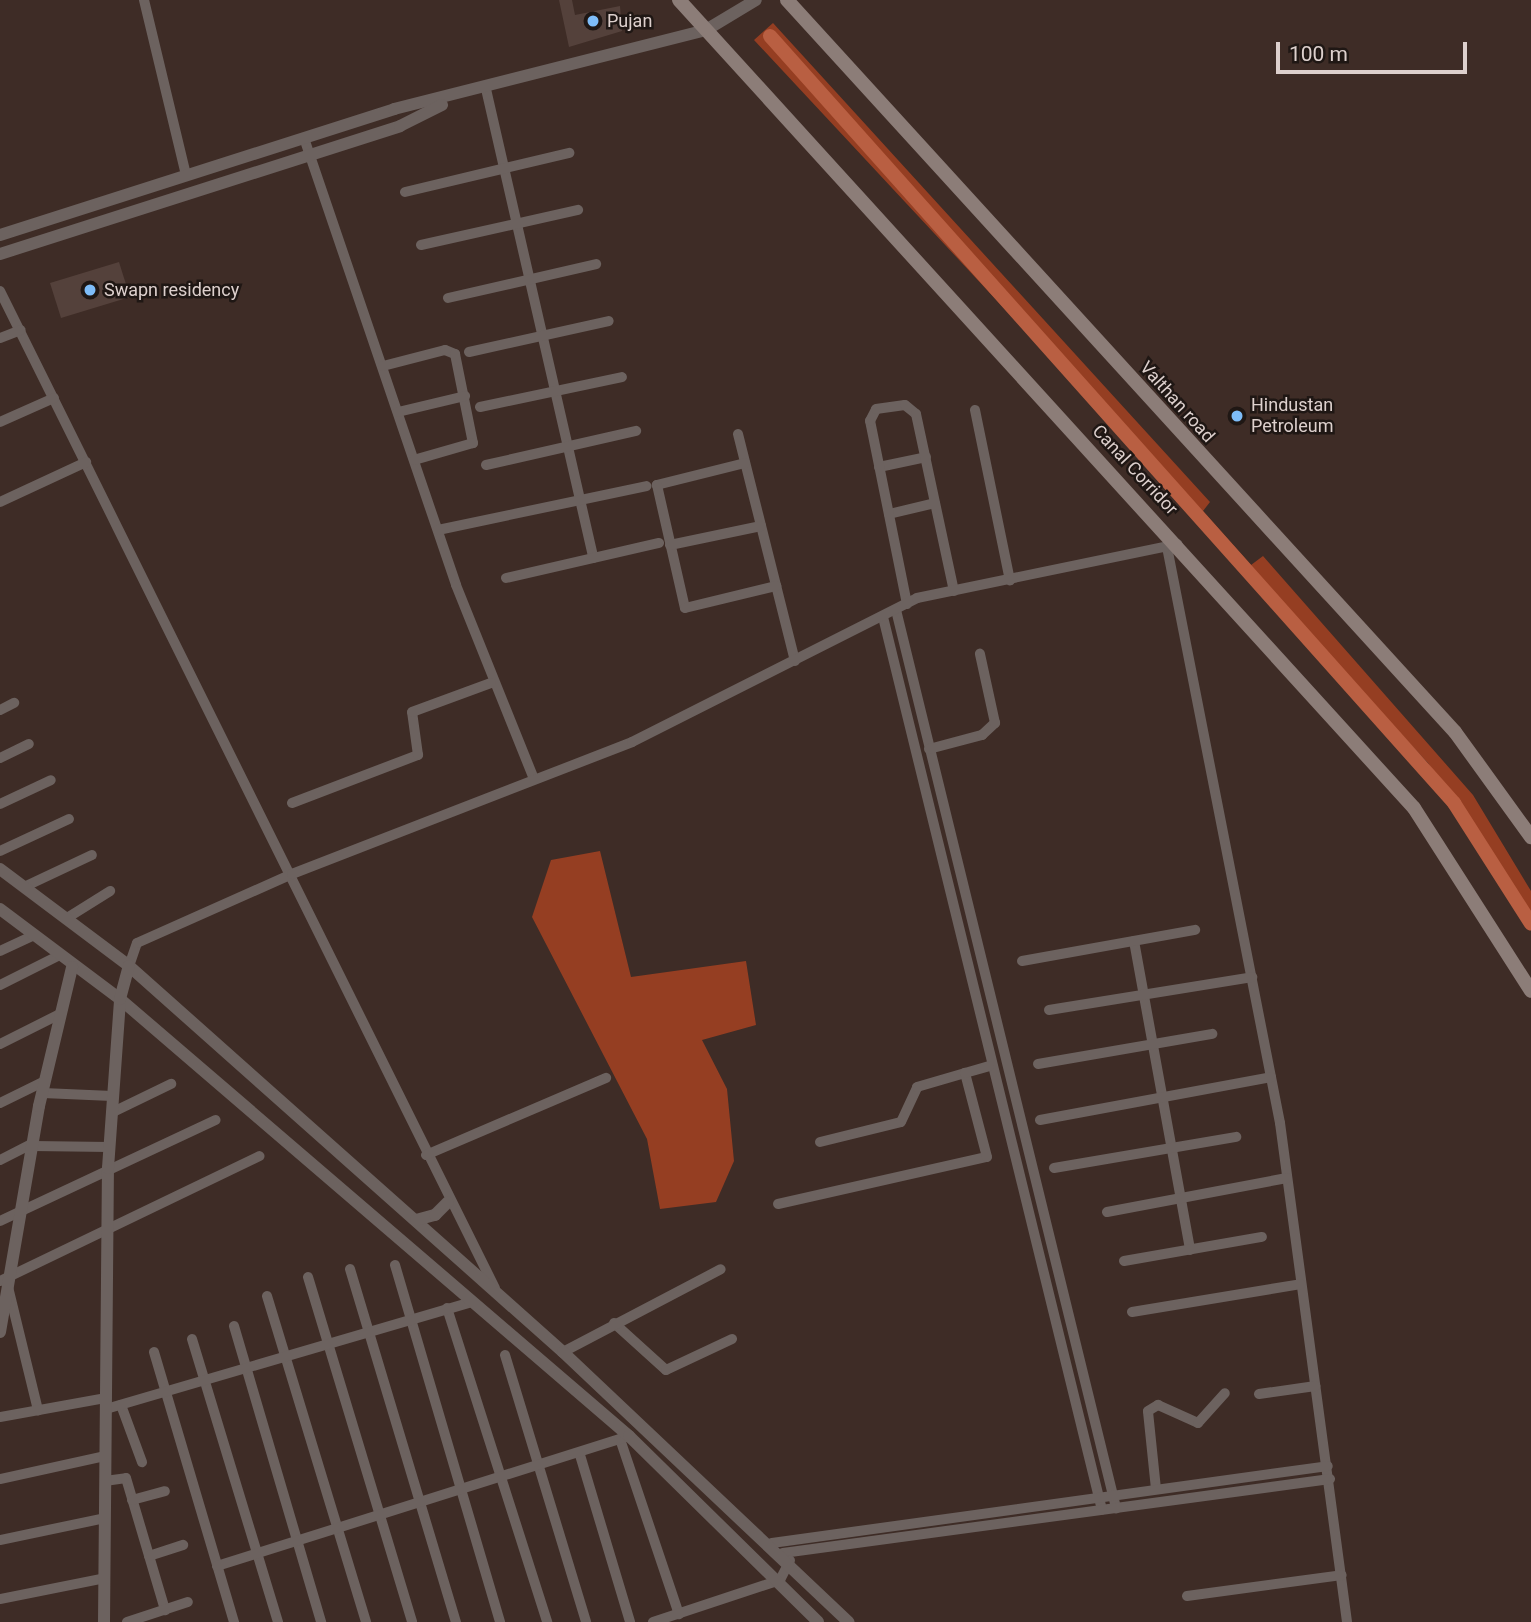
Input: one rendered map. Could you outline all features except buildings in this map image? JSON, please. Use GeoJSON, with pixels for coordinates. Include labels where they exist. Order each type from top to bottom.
{"type":"FeatureCollection","features":[{"type":"Feature","properties":{"kind":"main road","name":"Canal Corridor"},"geometry":{"type":"LineString","coordinates":[[680,0],[1172,545],[1414,808],[1531,991]]}},
{"type":"Feature","properties":{"kind":"main road","name":"Valthan road"},"geometry":{"type":"LineString","coordinates":[[787,0],[1455,732],[1531,837]]}},
{"type":"Feature","properties":{"kind":"street"},"geometry":{"type":"LineString","coordinates":[[144,0],[186,175]]}},
{"type":"Feature","properties":{"kind":"street"},"geometry":{"type":"LineString","coordinates":[[0,254],[400,125],[458,98],[486,89],[706,30],[756,0]]}},
{"type":"Feature","properties":{"kind":"street"},"geometry":{"type":"LineString","coordinates":[[486,89],[532,278],[593,558]]}},
{"type":"Feature","properties":{"kind":"street"},"geometry":{"type":"LineString","coordinates":[[0,235],[394,109],[458,98]]}},
{"type":"Feature","properties":{"kind":"street"},"geometry":{"type":"LineString","coordinates":[[304,138],[312,154],[491,683],[534,779]]}},
{"type":"Feature","properties":{"kind":"street"},"geometry":{"type":"LineString","coordinates":[[405,192],[569,153]]}},
{"type":"Feature","properties":{"kind":"street"},"geometry":{"type":"LineString","coordinates":[[421,245],[578,210]]}},
{"type":"Feature","properties":{"kind":"street"},"geometry":{"type":"LineString","coordinates":[[448,298],[596,264]]}},
{"type":"Feature","properties":{"kind":"street"},"geometry":{"type":"LineString","coordinates":[[0,290],[292,873],[448,1202],[497,1293]]}},
{"type":"Feature","properties":{"kind":"street"},"geometry":{"type":"LineString","coordinates":[[469,352],[609,321]]}},
{"type":"Feature","properties":{"kind":"street"},"geometry":{"type":"LineString","coordinates":[[0,338],[21,330]]}},
{"type":"Feature","properties":{"kind":"street"},"geometry":{"type":"LineString","coordinates":[[383,366],[450,350],[465,396],[473,443],[415,460]]}},
{"type":"Feature","properties":{"kind":"street"},"geometry":{"type":"LineString","coordinates":[[480,407],[622,377]]}},
{"type":"Feature","properties":{"kind":"street"},"geometry":{"type":"LineString","coordinates":[[398,412],[465,396]]}},
{"type":"Feature","properties":{"kind":"street"},"geometry":{"type":"LineString","coordinates":[[0,422],[54,398]]}},
{"type":"Feature","properties":{"kind":"street"},"geometry":{"type":"LineString","coordinates":[[907,604],[870,421],[876,409],[912,408],[926,457],[954,591]]}},
{"type":"Feature","properties":{"kind":"street"},"geometry":{"type":"LineString","coordinates":[[975,410],[1010,580]]}},
{"type":"Feature","properties":{"kind":"street"},"geometry":{"type":"LineString","coordinates":[[486,465],[636,431]]}},
{"type":"Feature","properties":{"kind":"street"},"geometry":{"type":"LineString","coordinates":[[738,435],[794,661]]}},
{"type":"Feature","properties":{"kind":"street"},"geometry":{"type":"LineString","coordinates":[[879,467],[926,457]]}},
{"type":"Feature","properties":{"kind":"street"},"geometry":{"type":"LineString","coordinates":[[0,502],[86,462]]}},
{"type":"Feature","properties":{"kind":"street"},"geometry":{"type":"LineString","coordinates":[[745,463],[657,485],[664,544],[685,608],[776,586]]}},
{"type":"Feature","properties":{"kind":"street"},"geometry":{"type":"LineString","coordinates":[[438,530],[581,502],[646,486]]}},
{"type":"Feature","properties":{"kind":"street"},"geometry":{"type":"LineString","coordinates":[[889,514],[935,503]]}},
{"type":"Feature","properties":{"kind":"street"},"geometry":{"type":"LineString","coordinates":[[506,578],[593,558],[761,526]]}},
{"type":"Feature","properties":{"kind":"street"},"geometry":{"type":"LineString","coordinates":[[104,1622],[109,1147],[120,999],[137,943],[292,873],[632,742],[907,604],[954,591],[1172,545],[1271,1077],[1331,1479],[1347,1622]]}},
{"type":"Feature","properties":{"kind":"street"},"geometry":{"type":"LineString","coordinates":[[896,610],[1116,1508]]}},
{"type":"Feature","properties":{"kind":"street"},"geometry":{"type":"LineString","coordinates":[[883,617],[989,1066],[1102,1510]]}},
{"type":"Feature","properties":{"kind":"street"},"geometry":{"type":"LineString","coordinates":[[929,749],[982,735],[995,723],[979,654]]}},
{"type":"Feature","properties":{"kind":"street"},"geometry":{"type":"LineString","coordinates":[[292,803],[418,755],[412,712],[491,683]]}},
{"type":"Feature","properties":{"kind":"street"},"geometry":{"type":"LineString","coordinates":[[0,710],[14,703]]}},
{"type":"Feature","properties":{"kind":"street"},"geometry":{"type":"LineString","coordinates":[[0,758],[29,744]]}},
{"type":"Feature","properties":{"kind":"street"},"geometry":{"type":"LineString","coordinates":[[0,804],[51,780]]}},
{"type":"Feature","properties":{"kind":"street"},"geometry":{"type":"LineString","coordinates":[[0,851],[69,819]]}},
{"type":"Feature","properties":{"kind":"street"},"geometry":{"type":"LineString","coordinates":[[24,887],[92,855]]}},
{"type":"Feature","properties":{"kind":"street"},"geometry":{"type":"LineString","coordinates":[[0,869],[129,965],[514,1307],[787,1557],[849,1622]]}},
{"type":"Feature","properties":{"kind":"street"},"geometry":{"type":"LineString","coordinates":[[67,918],[110,891]]}},
{"type":"Feature","properties":{"kind":"street"},"geometry":{"type":"LineString","coordinates":[[0,909],[72,967],[120,999],[499,1329],[780,1580],[818,1622]]}},
{"type":"Feature","properties":{"kind":"street"},"geometry":{"type":"LineString","coordinates":[[1022,961],[1195,930]]}},
{"type":"Feature","properties":{"kind":"street"},"geometry":{"type":"LineString","coordinates":[[0,951],[32,936]]}},
{"type":"Feature","properties":{"kind":"street"},"geometry":{"type":"LineString","coordinates":[[1134,941],[1141,995],[1191,1250]]}},
{"type":"Feature","properties":{"kind":"street"},"geometry":{"type":"LineString","coordinates":[[0,985],[58,956]]}},
{"type":"Feature","properties":{"kind":"street"},"geometry":{"type":"LineString","coordinates":[[0,1332],[6,1280],[22,1210],[44,1087],[72,967]]}},
{"type":"Feature","properties":{"kind":"street"},"geometry":{"type":"LineString","coordinates":[[1049,1010],[1252,977]]}},
{"type":"Feature","properties":{"kind":"street"},"geometry":{"type":"LineString","coordinates":[[0,1044],[60,1014]]}},
{"type":"Feature","properties":{"kind":"street"},"geometry":{"type":"LineString","coordinates":[[1038,1065],[1212,1034]]}},
{"type":"Feature","properties":{"kind":"street"},"geometry":{"type":"LineString","coordinates":[[820,1142],[901,1122],[917,1087],[989,1066]]}},
{"type":"Feature","properties":{"kind":"street"},"geometry":{"type":"LineString","coordinates":[[779,1204],[987,1157],[965,1073]]}},
{"type":"Feature","properties":{"kind":"street"},"geometry":{"type":"LineString","coordinates":[[1040,1120],[1271,1077]]}},
{"type":"Feature","properties":{"kind":"street"},"geometry":{"type":"LineString","coordinates":[[426,1155],[606,1078]]}},
{"type":"Feature","properties":{"kind":"street"},"geometry":{"type":"LineString","coordinates":[[111,1113],[172,1084]]}},
{"type":"Feature","properties":{"kind":"street"},"geometry":{"type":"LineString","coordinates":[[0,1103],[44,1087],[112,1096]]}},
{"type":"Feature","properties":{"kind":"street"},"geometry":{"type":"LineString","coordinates":[[0,1221],[108,1168],[216,1120]]}},
{"type":"Feature","properties":{"kind":"street"},"geometry":{"type":"LineString","coordinates":[[1054,1168],[1236,1137]]}},
{"type":"Feature","properties":{"kind":"street"},"geometry":{"type":"LineString","coordinates":[[0,1160],[33,1144],[109,1147]]}},
{"type":"Feature","properties":{"kind":"street"},"geometry":{"type":"LineString","coordinates":[[6,1280],[107,1227],[260,1156]]}},
{"type":"Feature","properties":{"kind":"street"},"geometry":{"type":"LineString","coordinates":[[1107,1212],[1287,1178]]}},
{"type":"Feature","properties":{"kind":"street"},"geometry":{"type":"LineString","coordinates":[[415,1220],[435,1215],[448,1202]]}},
{"type":"Feature","properties":{"kind":"street"},"geometry":{"type":"LineString","coordinates":[[1124,1261],[1262,1237]]}},
{"type":"Feature","properties":{"kind":"street"},"geometry":{"type":"LineString","coordinates":[[395,1265],[459,1491],[500,1622]]}},
{"type":"Feature","properties":{"kind":"street"},"geometry":{"type":"LineString","coordinates":[[350,1269],[456,1622]]}},
{"type":"Feature","properties":{"kind":"street"},"geometry":{"type":"LineString","coordinates":[[563,1352],[721,1269]]}},
{"type":"Feature","properties":{"kind":"street"},"geometry":{"type":"LineString","coordinates":[[308,1277],[412,1622]]}},
{"type":"Feature","properties":{"kind":"street"},"geometry":{"type":"LineString","coordinates":[[6,1280],[37,1410]]}},
{"type":"Feature","properties":{"kind":"street"},"geometry":{"type":"LineString","coordinates":[[1132,1312],[1301,1284]]}},
{"type":"Feature","properties":{"kind":"street"},"geometry":{"type":"LineString","coordinates":[[267,1296],[366,1622]]}},
{"type":"Feature","properties":{"kind":"street"},"geometry":{"type":"LineString","coordinates":[[0,1417],[106,1403],[121,1405],[469,1303]]}},
{"type":"Feature","properties":{"kind":"street"},"geometry":{"type":"LineString","coordinates":[[499,1329],[514,1307]]}},
{"type":"Feature","properties":{"kind":"street"},"geometry":{"type":"LineString","coordinates":[[447,1308],[547,1622]]}},
{"type":"Feature","properties":{"kind":"street"},"geometry":{"type":"LineString","coordinates":[[614,1323],[666,1370],[732,1339]]}},
{"type":"Feature","properties":{"kind":"street"},"geometry":{"type":"LineString","coordinates":[[234,1326],[295,1543],[321,1622]]}},
{"type":"Feature","properties":{"kind":"street"},"geometry":{"type":"LineString","coordinates":[[192,1339],[278,1622]]}},
{"type":"Feature","properties":{"kind":"street"},"geometry":{"type":"LineString","coordinates":[[154,1352],[234,1622]]}},
{"type":"Feature","properties":{"kind":"street"},"geometry":{"type":"LineString","coordinates":[[505,1355],[586,1622]]}},
{"type":"Feature","properties":{"kind":"street"},"geometry":{"type":"LineString","coordinates":[[1259,1394],[1315,1386]]}},
{"type":"Feature","properties":{"kind":"street"},"geometry":{"type":"LineString","coordinates":[[1156,1489],[1148,1411],[1158,1405],[1198,1423],[1224,1393]]}},
{"type":"Feature","properties":{"kind":"street"},"geometry":{"type":"LineString","coordinates":[[121,1405],[142,1462]]}},
{"type":"Feature","properties":{"kind":"street"},"geometry":{"type":"LineString","coordinates":[[216,1566],[502,1480],[624,1438]]}},
{"type":"Feature","properties":{"kind":"street"},"geometry":{"type":"LineString","coordinates":[[624,1438],[679,1614]]}},
{"type":"Feature","properties":{"kind":"street"},"geometry":{"type":"LineString","coordinates":[[0,1479],[105,1455]]}},
{"type":"Feature","properties":{"kind":"street"},"geometry":{"type":"LineString","coordinates":[[580,1455],[631,1622]]}},
{"type":"Feature","properties":{"kind":"street"},"geometry":{"type":"LineString","coordinates":[[772,1543],[1328,1466]]}},
{"type":"Feature","properties":{"kind":"street"},"geometry":{"type":"LineString","coordinates":[[105,1481],[124,1476],[165,1610]]}},
{"type":"Feature","properties":{"kind":"street"},"geometry":{"type":"LineString","coordinates":[[787,1557],[1331,1479]]}},
{"type":"Feature","properties":{"kind":"street"},"geometry":{"type":"LineString","coordinates":[[132,1500],[165,1491]]}},
{"type":"Feature","properties":{"kind":"street"},"geometry":{"type":"LineString","coordinates":[[0,1540],[105,1518]]}},
{"type":"Feature","properties":{"kind":"street"},"geometry":{"type":"LineString","coordinates":[[149,1556],[183,1545]]}},
{"type":"Feature","properties":{"kind":"street"},"geometry":{"type":"LineString","coordinates":[[780,1580],[787,1557]]}},
{"type":"Feature","properties":{"kind":"street"},"geometry":{"type":"LineString","coordinates":[[1187,1596],[1342,1576]]}},
{"type":"Feature","properties":{"kind":"street"},"geometry":{"type":"LineString","coordinates":[[0,1600],[105,1578]]}},
{"type":"Feature","properties":{"kind":"street"},"geometry":{"type":"LineString","coordinates":[[653,1622],[780,1580]]}},
{"type":"Feature","properties":{"kind":"street"},"geometry":{"type":"LineString","coordinates":[[127,1622],[188,1602]]}},
{"type":"Feature","properties":{"kind":"shaded area"},"geometry":{"type":"Polygon","coordinates":[[[773,23],[1210,502],[1203,511],[1251,565],[1263,556],[1473,795],[1531,891],[1531,917],[1428,763],[754,40],[773,23]]]}},
{"type":"Feature","properties":{"kind":"shaded area"},"geometry":{"type":"Polygon","coordinates":[[[600,851],[631,977],[746,961],[756,1025],[702,1040],[727,1089],[734,1161],[716,1202],[660,1209],[647,1139],[532,917],[551,860],[600,851]]]}},
{"type":"Feature","properties":{"kind":"waterway"},"geometry":{"type":"LineString","coordinates":[[770,36],[1454,803],[1531,924]]}},
{"type":"Feature","properties":{"kind":"place","name":"Pujan"},"geometry":{"type":"Point","coordinates":[593,21]}},
{"type":"Feature","properties":{"kind":"place","name":"Swapn residency"},"geometry":{"type":"Point","coordinates":[90,290]}},
{"type":"Feature","properties":{"kind":"place","name":"Hindustan Petroleum"},"geometry":{"type":"Point","coordinates":[1237,416]}}]}
